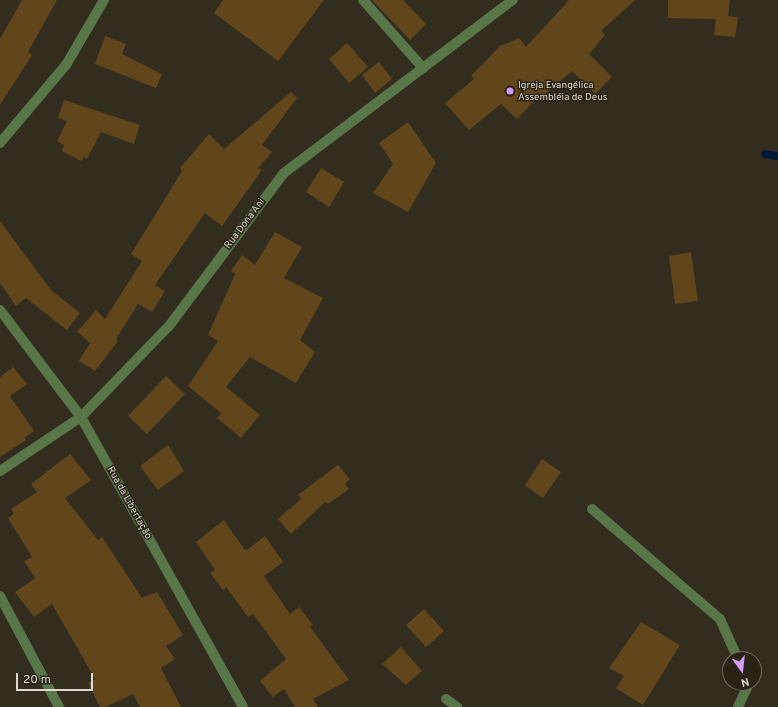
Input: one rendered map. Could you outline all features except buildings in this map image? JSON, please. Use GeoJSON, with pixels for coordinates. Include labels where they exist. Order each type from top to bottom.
{"type":"FeatureCollection","features":[{"type":"Feature","properties":{"kind":"street"},"geometry":{"type":"LineString","coordinates":[[0,143],[66,65],[104,0]]}},
{"type":"Feature","properties":{"kind":"street"},"geometry":{"type":"LineString","coordinates":[[363,0],[423,68]]}},
{"type":"Feature","properties":{"kind":"street","name":"Rua Dona Ani"},"geometry":{"type":"LineString","coordinates":[[0,471],[81,417],[169,326],[284,173],[513,0]]}},
{"type":"Feature","properties":{"kind":"street","name":"Rua da Libertação"},"geometry":{"type":"LineString","coordinates":[[0,310],[81,417],[243,707]]}},
{"type":"Feature","properties":{"kind":"street"},"geometry":{"type":"LineString","coordinates":[[592,509],[720,619],[734,651]]}},
{"type":"Feature","properties":{"kind":"street"},"geometry":{"type":"LineString","coordinates":[[0,596],[59,707]]}},
{"type":"Feature","properties":{"kind":"street"},"geometry":{"type":"LineString","coordinates":[[738,707],[745,691]]}},
{"type":"Feature","properties":{"kind":"street"},"geometry":{"type":"LineString","coordinates":[[446,699],[457,707]]}},
{"type":"Feature","properties":{"kind":"waterway"},"geometry":{"type":"LineString","coordinates":[[765,154],[778,156]]}},
{"type":"Feature","properties":{"kind":"place","name":"Igreja Evangélica Assembléia de Deus"},"geometry":{"type":"Point","coordinates":[510,91]}}]}
